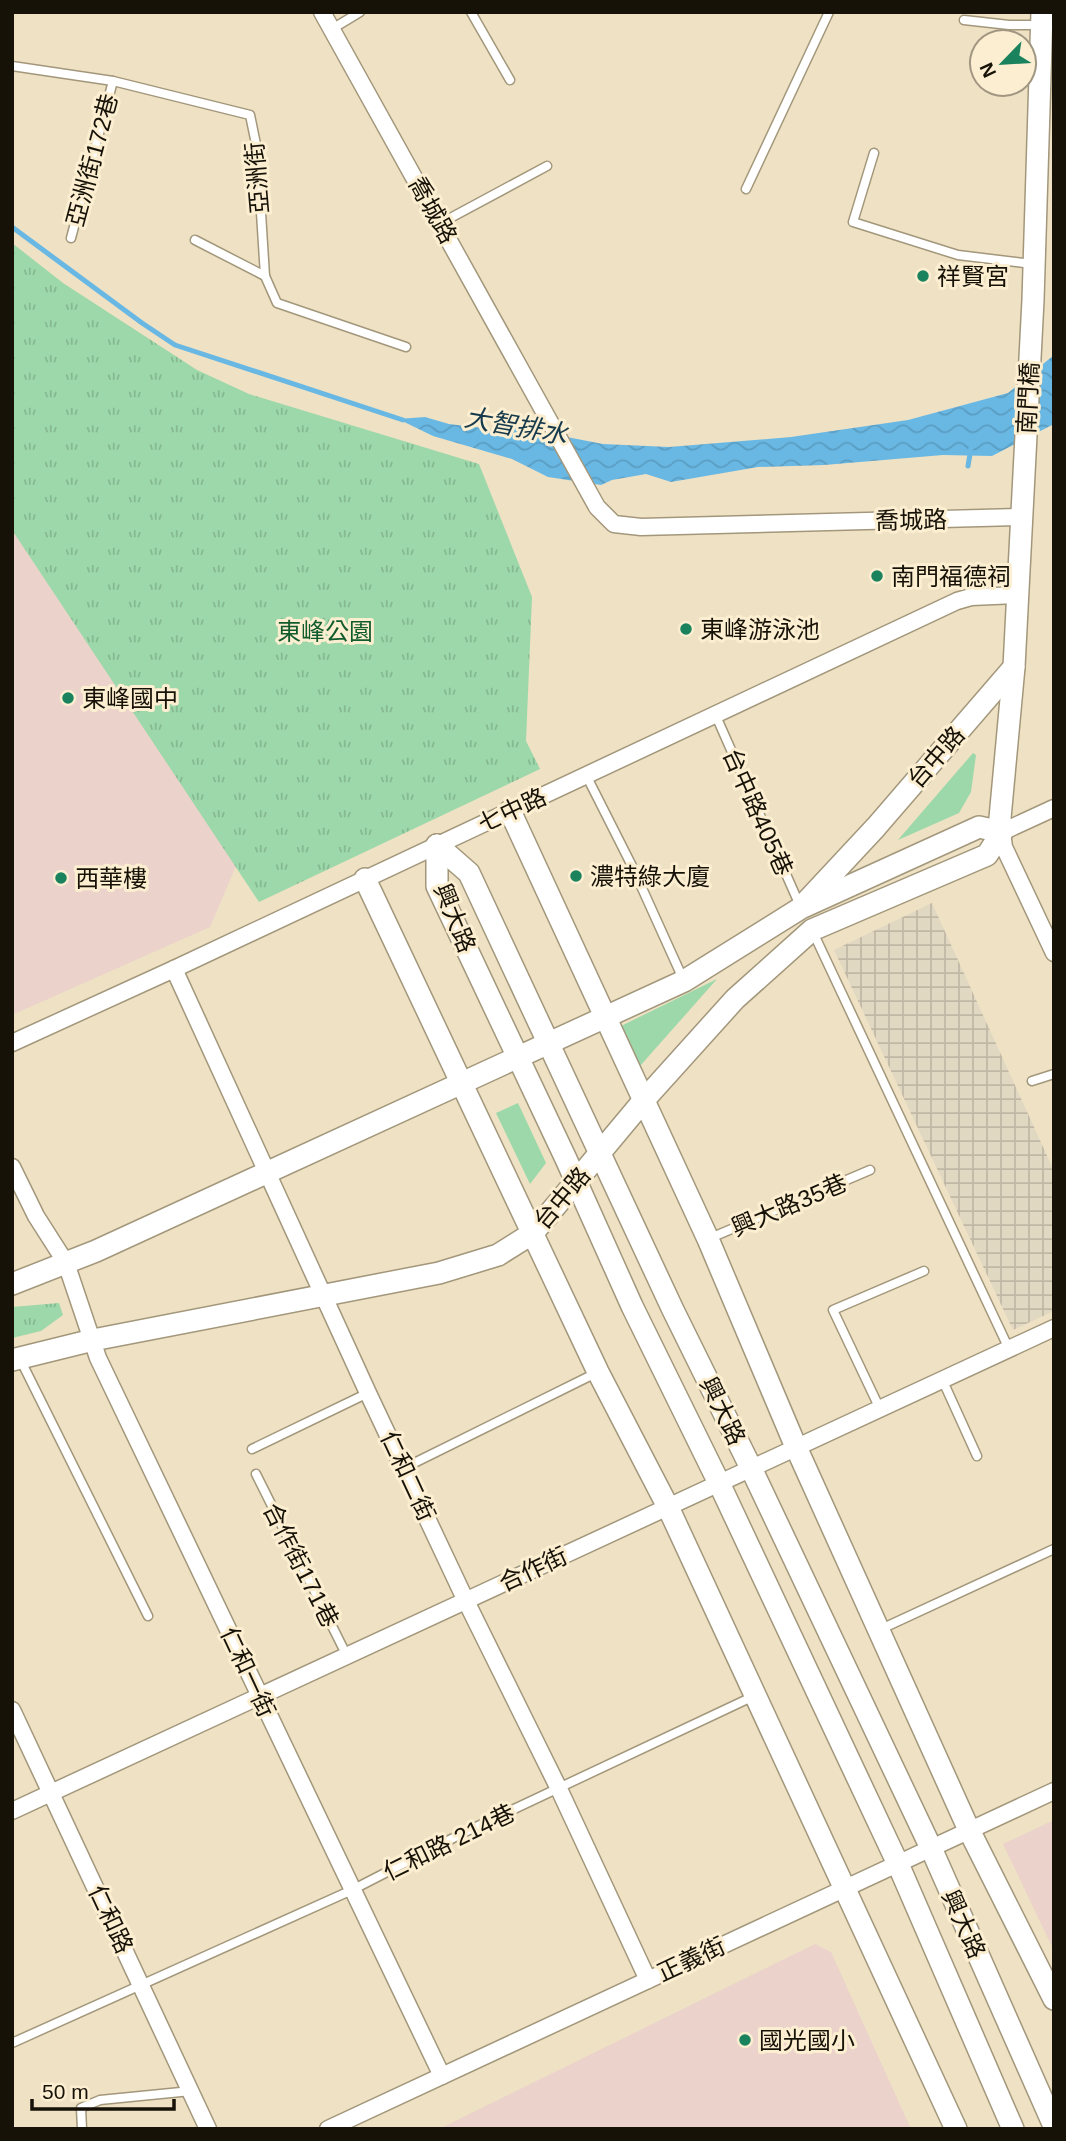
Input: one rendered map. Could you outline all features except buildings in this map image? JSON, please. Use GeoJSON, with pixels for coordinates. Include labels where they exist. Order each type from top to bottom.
{"type":"FeatureCollection","features":[{"type":"Feature","properties":{"kind":"street","name":"喬城路"},"geometry":{"type":"LineString","coordinates":[[323,12],[597,507],[614,524],[641,527],[1022,507]]}},
{"type":"Feature","properties":{"kind":"street","name":"南門橋"},"geometry":{"type":"LineString","coordinates":[[1022,507],[1035,264],[1045,188],[1046,21]]}},
{"type":"Feature","properties":{"kind":"street"},"geometry":{"type":"LineString","coordinates":[[1022,507],[1014,667],[1000,818],[1004,847],[1054,953]]}},
{"type":"Feature","properties":{"kind":"street","name":"七中路"},"geometry":{"type":"LineString","coordinates":[[12,1043],[957,601],[971,597],[1017,595]]}},
{"type":"Feature","properties":{"kind":"street","name":"台中路"},"geometry":{"type":"LineString","coordinates":[[801,908],[876,827],[1014,667]]}},
{"type":"Feature","properties":{"kind":"street"},"geometry":{"type":"LineString","coordinates":[[1002,832],[1054,808]]}},
{"type":"Feature","properties":{"kind":"street","name":"興大路"},"geometry":{"type":"LineString","coordinates":[[510,811],[708,1240],[796,1447],[969,1830],[1054,1999]]}},
{"type":"Feature","properties":{"kind":"street","name":"台中路"},"geometry":{"type":"LineString","coordinates":[[12,1284],[66,1263],[267,1174],[684,981],[801,908],[979,827],[1002,832],[987,855],[812,930],[735,999],[644,1100],[533,1233],[507,1251],[439,1273],[93,1340],[16,1359]]}},
{"type":"Feature","properties":{"kind":"street","name":"興大路"},"geometry":{"type":"LineString","coordinates":[[437,845],[469,873],[673,1310],[931,1848],[1054,2126]]}},
{"type":"Feature","properties":{"kind":"street","name":"興大路"},"geometry":{"type":"LineString","coordinates":[[437,845],[437,886],[632,1306],[719,1483],[898,1864],[1013,2129]]}},
{"type":"Feature","properties":{"kind":"street"},"geometry":{"type":"LineString","coordinates":[[365,879],[597,1372],[668,1507],[956,2129]]}},
{"type":"Feature","properties":{"kind":"street","name":"仁和二街"},"geometry":{"type":"LineString","coordinates":[[174,969],[368,1393],[648,1980]]}},
{"type":"Feature","properties":{"kind":"street","name":"仁和一街"},"geometry":{"type":"LineString","coordinates":[[12,1167],[36,1216],[66,1263],[99,1358],[442,2076]]}},
{"type":"Feature","properties":{"kind":"street","name":"合作街"},"geometry":{"type":"LineString","coordinates":[[12,1811],[1054,1328]]}},
{"type":"Feature","properties":{"kind":"street","name":"仁和路"},"geometry":{"type":"LineString","coordinates":[[12,1710],[208,2129]]}},
{"type":"Feature","properties":{"kind":"street","name":"正義街"},"geometry":{"type":"LineString","coordinates":[[328,2129],[1054,1791]]}},
{"type":"Feature","properties":{"kind":"lane"},"geometry":{"type":"LineString","coordinates":[[332,29],[360,12]]}},
{"type":"Feature","properties":{"kind":"lane"},"geometry":{"type":"LineString","coordinates":[[471,12],[510,80]]}},
{"type":"Feature","properties":{"kind":"lane"},"geometry":{"type":"LineString","coordinates":[[746,189],[829,12]]}},
{"type":"Feature","properties":{"kind":"lane"},"geometry":{"type":"LineString","coordinates":[[964,20],[1046,21]]}},
{"type":"Feature","properties":{"kind":"lane","name":"亞洲街"},"geometry":{"type":"LineString","coordinates":[[12,66],[113,81],[250,115],[257,149],[265,276],[277,303],[406,347]]}},
{"type":"Feature","properties":{"kind":"lane","name":"亞洲街172巷"},"geometry":{"type":"LineString","coordinates":[[71,239],[113,81]]}},
{"type":"Feature","properties":{"kind":"lane"},"geometry":{"type":"LineString","coordinates":[[874,153],[853,222],[958,255],[1035,264]]}},
{"type":"Feature","properties":{"kind":"lane"},"geometry":{"type":"LineString","coordinates":[[441,223],[547,166]]}},
{"type":"Feature","properties":{"kind":"lane"},"geometry":{"type":"LineString","coordinates":[[195,240],[265,276]]}},
{"type":"Feature","properties":{"kind":"lane","name":"台中路405巷"},"geometry":{"type":"LineString","coordinates":[[716,716],[801,908]]}},
{"type":"Feature","properties":{"kind":"lane"},"geometry":{"type":"LineString","coordinates":[[586,775],[632,866],[684,981]]}},
{"type":"Feature","properties":{"kind":"lane"},"geometry":{"type":"LineString","coordinates":[[812,930],[1009,1349]]}},
{"type":"Feature","properties":{"kind":"lane"},"geometry":{"type":"LineString","coordinates":[[1031,1081],[1054,1074]]}},
{"type":"Feature","properties":{"kind":"lane","name":"興大路35巷"},"geometry":{"type":"LineString","coordinates":[[708,1240],[870,1170]]}},
{"type":"Feature","properties":{"kind":"lane"},"geometry":{"type":"LineString","coordinates":[[880,1409],[833,1310],[924,1271]]}},
{"type":"Feature","properties":{"kind":"lane"},"geometry":{"type":"LineString","coordinates":[[16,1359],[148,1616]]}},
{"type":"Feature","properties":{"kind":"lane"},"geometry":{"type":"LineString","coordinates":[[404,1468],[597,1372]]}},
{"type":"Feature","properties":{"kind":"lane"},"geometry":{"type":"LineString","coordinates":[[942,1379],[977,1455]]}},
{"type":"Feature","properties":{"kind":"lane"},"geometry":{"type":"LineString","coordinates":[[252,1449],[368,1393]]}},
{"type":"Feature","properties":{"kind":"lane","name":"合作街171巷"},"geometry":{"type":"LineString","coordinates":[[256,1474],[347,1656]]}},
{"type":"Feature","properties":{"kind":"lane"},"geometry":{"type":"LineString","coordinates":[[879,1630],[1054,1549]]}},
{"type":"Feature","properties":{"kind":"lane","name":"仁和路 214巷"},"geometry":{"type":"LineString","coordinates":[[12,2043],[352,1890],[461,1834],[754,1696]]}},
{"type":"Feature","properties":{"kind":"lane"},"geometry":{"type":"LineString","coordinates":[[82,2129],[81,2108],[100,2101],[191,2091]]}},
{"type":"Feature","properties":{"kind":"shaded area","name":"東峰國中"},"geometry":{"type":"Polygon","coordinates":[[[12,530],[236,866],[210,927],[12,1015],[12,530]]]}},
{"type":"Feature","properties":{"kind":"shaded area"},"geometry":{"type":"Polygon","coordinates":[[[932,903],[1054,1171],[1054,1311],[1013,1330],[834,950],[932,903]]]}},
{"type":"Feature","properties":{"kind":"shaded area"},"geometry":{"type":"Polygon","coordinates":[[[1054,1820],[1054,1951],[1003,1844],[1054,1820]]]}},
{"type":"Feature","properties":{"kind":"shaded area","name":"國光國小"},"geometry":{"type":"Polygon","coordinates":[[[815,1944],[831,1952],[911,2129],[439,2129],[815,1944]]]}},
{"type":"Feature","properties":{"kind":"green space","name":"東峰公園"},"geometry":{"type":"Polygon","coordinates":[[[12,243],[63,283],[197,370],[249,394],[479,464],[532,597],[526,741],[540,769],[259,902],[12,530],[12,243]]]}},
{"type":"Feature","properties":{"kind":"green space"},"geometry":{"type":"Polygon","coordinates":[[[973,753],[976,755],[971,792],[959,813],[898,840],[973,753]]]}},
{"type":"Feature","properties":{"kind":"green space"},"geometry":{"type":"Polygon","coordinates":[[[717,979],[640,1066],[621,1026],[717,979]]]}},
{"type":"Feature","properties":{"kind":"green space"},"geometry":{"type":"Polygon","coordinates":[[[518,1103],[546,1163],[530,1184],[496,1113],[518,1103]]]}},
{"type":"Feature","properties":{"kind":"green space"},"geometry":{"type":"Polygon","coordinates":[[[59,1303],[63,1315],[41,1331],[12,1338],[12,1307],[59,1303]]]}},
{"type":"Feature","properties":{"kind":"water"},"geometry":{"type":"Polygon","coordinates":[[[1054,355],[1054,424],[992,456],[943,455],[824,465],[758,467],[671,482],[646,474],[612,480],[601,485],[548,477],[512,459],[433,436],[398,419],[425,417],[449,424],[491,429],[520,428],[603,444],[669,447],[791,437],[908,420],[1008,393],[1054,355]]]}},
{"type":"Feature","properties":{"kind":"waterway","name":"大智排水"},"geometry":{"type":"LineString","coordinates":[[12,227],[175,345],[403,420]]}},
{"type":"Feature","properties":{"kind":"waterway"},"geometry":{"type":"LineString","coordinates":[[968,466],[971,448]]}},
{"type":"Feature","properties":{"kind":"place","name":"祥賢宮"},"geometry":{"type":"Point","coordinates":[923,276]}},
{"type":"Feature","properties":{"kind":"place","name":"南門福德祠"},"geometry":{"type":"Point","coordinates":[877,576]}},
{"type":"Feature","properties":{"kind":"place","name":"東峰游泳池"},"geometry":{"type":"Point","coordinates":[686,629]}},
{"type":"Feature","properties":{"kind":"place","name":"東峰國中"},"geometry":{"type":"Point","coordinates":[68,698]}},
{"type":"Feature","properties":{"kind":"place","name":"濃特綠大廈"},"geometry":{"type":"Point","coordinates":[576,876]}},
{"type":"Feature","properties":{"kind":"place","name":"西華樓"},"geometry":{"type":"Point","coordinates":[61,878]}},
{"type":"Feature","properties":{"kind":"place","name":"國光國小"},"geometry":{"type":"Point","coordinates":[745,2040]}}]}
